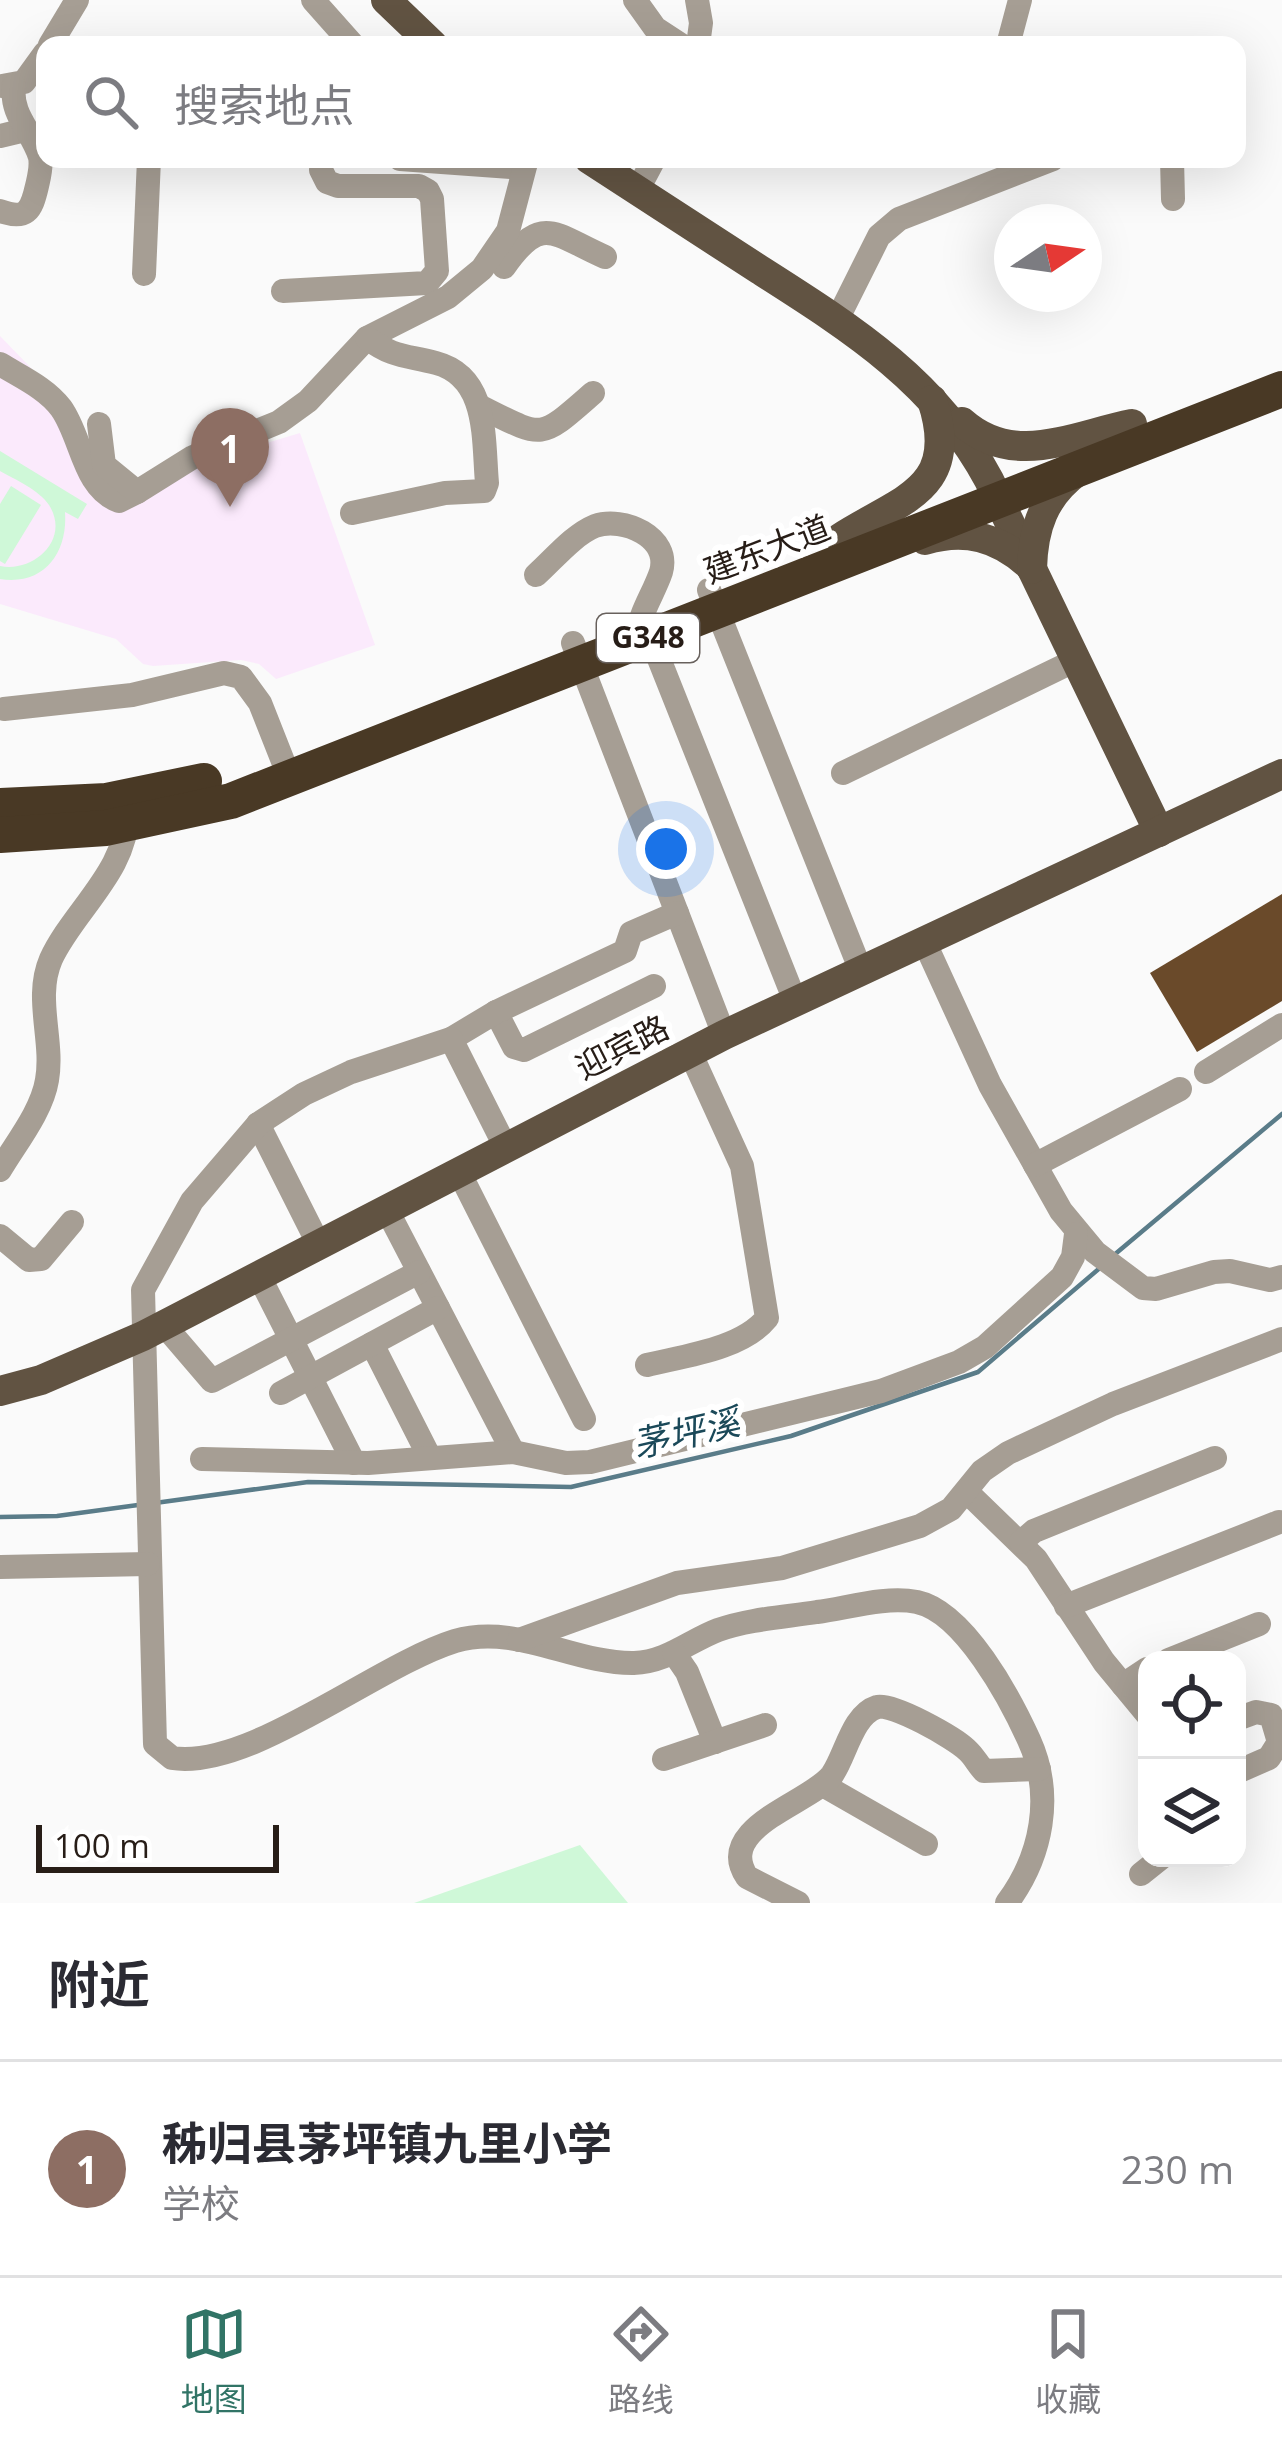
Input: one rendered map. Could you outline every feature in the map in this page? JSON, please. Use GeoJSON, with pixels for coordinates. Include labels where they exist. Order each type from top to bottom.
{"type":"FeatureCollection","features":[{"type":"Feature","properties":{"kind":"highway","name":"建东大道"},"geometry":{"type":"LineString","coordinates":[[0,835],[127,810],[231,800],[286,768],[994,490],[1132,424],[1282,365]]}},
{"type":"Feature","properties":{"kind":"highway","name":"建东大道"},"geometry":{"type":"LineString","coordinates":[[994,490],[1083,467],[1282,389]]}},
{"type":"Feature","properties":{"kind":"highway","name":"建东大道"},"geometry":{"type":"LineString","coordinates":[[0,806],[127,810]]}},
{"type":"Feature","properties":{"kind":"main road"},"geometry":{"type":"LineString","coordinates":[[386,0],[424,36]]}},
{"type":"Feature","properties":{"kind":"main road"},"geometry":{"type":"LineString","coordinates":[[603,168],[837,320],[901,366],[974,432],[1000,446],[1042,447],[1132,424]]}},
{"type":"Feature","properties":{"kind":"main road"},"geometry":{"type":"LineString","coordinates":[[929,394],[994,490],[1159,832]]}},
{"type":"Feature","properties":{"kind":"main road"},"geometry":{"type":"LineString","coordinates":[[845,549],[878,514],[902,503],[929,479],[939,444],[929,394]]}},
{"type":"Feature","properties":{"kind":"main road"},"geometry":{"type":"LineString","coordinates":[[1032,569],[1041,513],[1083,467]]}},
{"type":"Feature","properties":{"kind":"main road"},"geometry":{"type":"LineString","coordinates":[[845,549],[897,550],[934,537],[970,533],[1004,546],[1032,569]]}},
{"type":"Feature","properties":{"kind":"main road","name":"迎宾路"},"geometry":{"type":"LineString","coordinates":[[0,1391],[41,1380],[153,1331],[724,1035],[1282,774]]}},
{"type":"Feature","properties":{"kind":"street"},"geometry":{"type":"LineString","coordinates":[[55,36],[77,0]]}},
{"type":"Feature","properties":{"kind":"street"},"geometry":{"type":"LineString","coordinates":[[314,0],[345,36]]}},
{"type":"Feature","properties":{"kind":"street"},"geometry":{"type":"LineString","coordinates":[[635,0],[655,28],[667,36]]}},
{"type":"Feature","properties":{"kind":"street"},"geometry":{"type":"LineString","coordinates":[[697,0],[699,36]]}},
{"type":"Feature","properties":{"kind":"street"},"geometry":{"type":"LineString","coordinates":[[1010,36],[1020,0]]}},
{"type":"Feature","properties":{"kind":"street"},"geometry":{"type":"LineString","coordinates":[[36,68],[7,86],[36,149]]}},
{"type":"Feature","properties":{"kind":"street"},"geometry":{"type":"LineString","coordinates":[[0,136],[26,130]]}},
{"type":"Feature","properties":{"kind":"street"},"geometry":{"type":"LineString","coordinates":[[0,211],[16,217],[32,209],[41,168]]}},
{"type":"Feature","properties":{"kind":"street"},"geometry":{"type":"LineString","coordinates":[[144,274],[149,168]]}},
{"type":"Feature","properties":{"kind":"street"},"geometry":{"type":"LineString","coordinates":[[283,291],[434,279],[428,190],[327,182],[324,168]]}},
{"type":"Feature","properties":{"kind":"street"},"geometry":{"type":"LineString","coordinates":[[0,364],[58,404],[93,480],[106,496],[119,501],[193,457],[279,422],[308,401],[367,338],[429,308],[467,282],[508,231],[524,168]]}},
{"type":"Feature","properties":{"kind":"street"},"geometry":{"type":"LineString","coordinates":[[637,190],[649,168]]}},
{"type":"Feature","properties":{"kind":"street"},"geometry":{"type":"LineString","coordinates":[[837,320],[879,236],[899,219],[1030,168]]}},
{"type":"Feature","properties":{"kind":"street"},"geometry":{"type":"LineString","coordinates":[[1172,168],[1173,199]]}},
{"type":"Feature","properties":{"kind":"street"},"geometry":{"type":"LineString","coordinates":[[467,282],[484,285],[497,277],[523,240],[534,233],[548,232],[605,257]]}},
{"type":"Feature","properties":{"kind":"street"},"geometry":{"type":"LineString","coordinates":[[352,513],[484,490],[487,483],[481,407],[474,392],[452,370],[438,363],[401,358],[367,338]]}},
{"type":"Feature","properties":{"kind":"street"},"geometry":{"type":"LineString","coordinates":[[481,407],[532,432],[550,430],[593,393]]}},
{"type":"Feature","properties":{"kind":"street"},"geometry":{"type":"LineString","coordinates":[[99,424],[104,465],[137,491]]}},
{"type":"Feature","properties":{"kind":"street"},"geometry":{"type":"LineString","coordinates":[[536,575],[596,526],[635,528],[649,536],[659,551],[663,568],[646,627],[795,1001]]}},
{"type":"Feature","properties":{"kind":"street"},"geometry":{"type":"LineString","coordinates":[[714,600],[860,971]]}},
{"type":"Feature","properties":{"kind":"street"},"geometry":{"type":"LineString","coordinates":[[577,654],[724,1035]]}},
{"type":"Feature","properties":{"kind":"street"},"geometry":{"type":"LineString","coordinates":[[843,773],[1076,660]]}},
{"type":"Feature","properties":{"kind":"street"},"geometry":{"type":"LineString","coordinates":[[4,710],[132,695],[224,673],[241,677],[252,688],[286,768]]}},
{"type":"Feature","properties":{"kind":"street"},"geometry":{"type":"LineString","coordinates":[[0,1170],[47,1083],[44,993],[53,955],[107,874],[127,810]]}},
{"type":"Feature","properties":{"kind":"street"},"geometry":{"type":"LineString","coordinates":[[677,913],[631,933],[625,951],[496,1012],[451,1039],[351,1072],[304,1094],[258,1124],[192,1201],[142,1290],[153,1331],[146,1449],[152,1730],[159,1750],[172,1758],[208,1759],[232,1751],[458,1641],[478,1636],[519,1640],[616,1662],[656,1660],[740,1624],[889,1601],[917,1602],[940,1612],[968,1639],[1026,1732],[1039,1769],[1040,1828],[1030,1868],[1014,1894],[1041,1903]]}},
{"type":"Feature","properties":{"kind":"street"},"geometry":{"type":"LineString","coordinates":[[924,941],[983,1070],[1085,1243],[1137,1283],[1156,1289],[1230,1271],[1253,1279],[1282,1277]]}},
{"type":"Feature","properties":{"kind":"street"},"geometry":{"type":"LineString","coordinates":[[496,1012],[514,1047],[524,1049],[653,986]]}},
{"type":"Feature","properties":{"kind":"street"},"geometry":{"type":"LineString","coordinates":[[1206,1072],[1282,1025]]}},
{"type":"Feature","properties":{"kind":"street"},"geometry":{"type":"LineString","coordinates":[[451,1039],[506,1148]]}},
{"type":"Feature","properties":{"kind":"street"},"geometry":{"type":"LineString","coordinates":[[647,1365],[720,1345],[759,1328],[767,1318],[742,1166],[690,1052]]}},
{"type":"Feature","properties":{"kind":"street"},"geometry":{"type":"LineString","coordinates":[[1035,1165],[1180,1088]]}},
{"type":"Feature","properties":{"kind":"street"},"geometry":{"type":"LineString","coordinates":[[258,1124],[319,1245]]}},
{"type":"Feature","properties":{"kind":"street"},"geometry":{"type":"LineString","coordinates":[[459,1172],[584,1420]]}},
{"type":"Feature","properties":{"kind":"street"},"geometry":{"type":"LineString","coordinates":[[387,1210],[513,1452]]}},
{"type":"Feature","properties":{"kind":"street"},"geometry":{"type":"LineString","coordinates":[[0,1236],[29,1260],[41,1259],[72,1222]]}},
{"type":"Feature","properties":{"kind":"street"},"geometry":{"type":"LineString","coordinates":[[202,1460],[354,1462],[513,1452],[566,1463],[590,1462],[860,1396],[959,1362],[985,1347],[1062,1277],[1085,1243]]}},
{"type":"Feature","properties":{"kind":"street"},"geometry":{"type":"LineString","coordinates":[[153,1331],[212,1381],[419,1272]]}},
{"type":"Feature","properties":{"kind":"street"},"geometry":{"type":"LineString","coordinates":[[259,1276],[354,1462]]}},
{"type":"Feature","properties":{"kind":"street"},"geometry":{"type":"LineString","coordinates":[[280,1393],[438,1309]]}},
{"type":"Feature","properties":{"kind":"street"},"geometry":{"type":"LineString","coordinates":[[519,1640],[677,1583],[782,1568],[904,1532],[936,1518],[967,1492],[982,1471],[1009,1453],[1114,1404],[1282,1340]]}},
{"type":"Feature","properties":{"kind":"street"},"geometry":{"type":"LineString","coordinates":[[372,1344],[430,1459]]}},
{"type":"Feature","properties":{"kind":"street"},"geometry":{"type":"LineString","coordinates":[[1021,1542],[1034,1531],[1215,1458]]}},
{"type":"Feature","properties":{"kind":"street"},"geometry":{"type":"LineString","coordinates":[[967,1492],[1021,1542],[1138,1703]]}},
{"type":"Feature","properties":{"kind":"street"},"geometry":{"type":"LineString","coordinates":[[1066,1606],[1279,1522]]}},
{"type":"Feature","properties":{"kind":"street"},"geometry":{"type":"LineString","coordinates":[[0,1567],[148,1554]]}},
{"type":"Feature","properties":{"kind":"street"},"geometry":{"type":"LineString","coordinates":[[1192,1651],[1259,1624]]}},
{"type":"Feature","properties":{"kind":"street"},"geometry":{"type":"LineString","coordinates":[[674,1653],[687,1672],[715,1742]]}},
{"type":"Feature","properties":{"kind":"street"},"geometry":{"type":"LineString","coordinates":[[1123,1685],[1138,1675]]}},
{"type":"Feature","properties":{"kind":"street"},"geometry":{"type":"LineString","coordinates":[[797,1903],[747,1877],[742,1870],[742,1850],[769,1816],[823,1785],[838,1766],[858,1723],[881,1706],[890,1706],[957,1743],[984,1771],[1039,1769]]}},
{"type":"Feature","properties":{"kind":"street"},"geometry":{"type":"LineString","coordinates":[[1246,1716],[1271,1715],[1280,1742],[1269,1758],[1246,1768]]}},
{"type":"Feature","properties":{"kind":"street"},"geometry":{"type":"LineString","coordinates":[[664,1759],[765,1725]]}},
{"type":"Feature","properties":{"kind":"street"},"geometry":{"type":"LineString","coordinates":[[823,1785],[926,1844]]}},
{"type":"Feature","properties":{"kind":"shaded area"},"geometry":{"type":"Polygon","coordinates":[[[0,336],[67,405],[113,489],[300,433],[375,645],[276,679],[259,664],[241,660],[153,666],[143,664],[116,639],[0,604],[0,336]]]}},
{"type":"Feature","properties":{"kind":"green space"},"geometry":{"type":"Polygon","coordinates":[[[0,451],[87,504],[78,519],[65,512],[62,541],[50,564],[16,580],[0,579],[0,566],[36,559],[52,542],[55,518],[39,495],[0,471],[0,451]]]}},
{"type":"Feature","properties":{"kind":"green space"},"geometry":{"type":"Polygon","coordinates":[[[11,486],[41,505],[5,564],[0,561],[0,504],[11,486]]]}},
{"type":"Feature","properties":{"kind":"green space"},"geometry":{"type":"Polygon","coordinates":[[[580,1845],[628,1903],[414,1903],[580,1845]]]}},
{"type":"Feature","properties":{"kind":"building"},"geometry":{"type":"Polygon","coordinates":[[[1282,894],[1282,1001],[1197,1052],[1150,973],[1282,894]]]}},
{"type":"Feature","properties":{"kind":"waterway","name":"茅坪溪"},"geometry":{"type":"LineString","coordinates":[[1114,1255],[1282,1114]]}},
{"type":"Feature","properties":{"kind":"waterway","name":"茅坪溪"},"geometry":{"type":"LineString","coordinates":[[155,1503],[308,1482],[571,1487],[791,1436],[978,1372],[1101,1267]]}},
{"type":"Feature","properties":{"kind":"waterway","name":"茅坪溪"},"geometry":{"type":"LineString","coordinates":[[0,1517],[57,1516],[138,1505]]}},
{"type":"Feature","properties":{"kind":"place","name":"秭归县茅坪镇九里小学"},"geometry":{"type":"Point","coordinates":[230,507]}}]}
